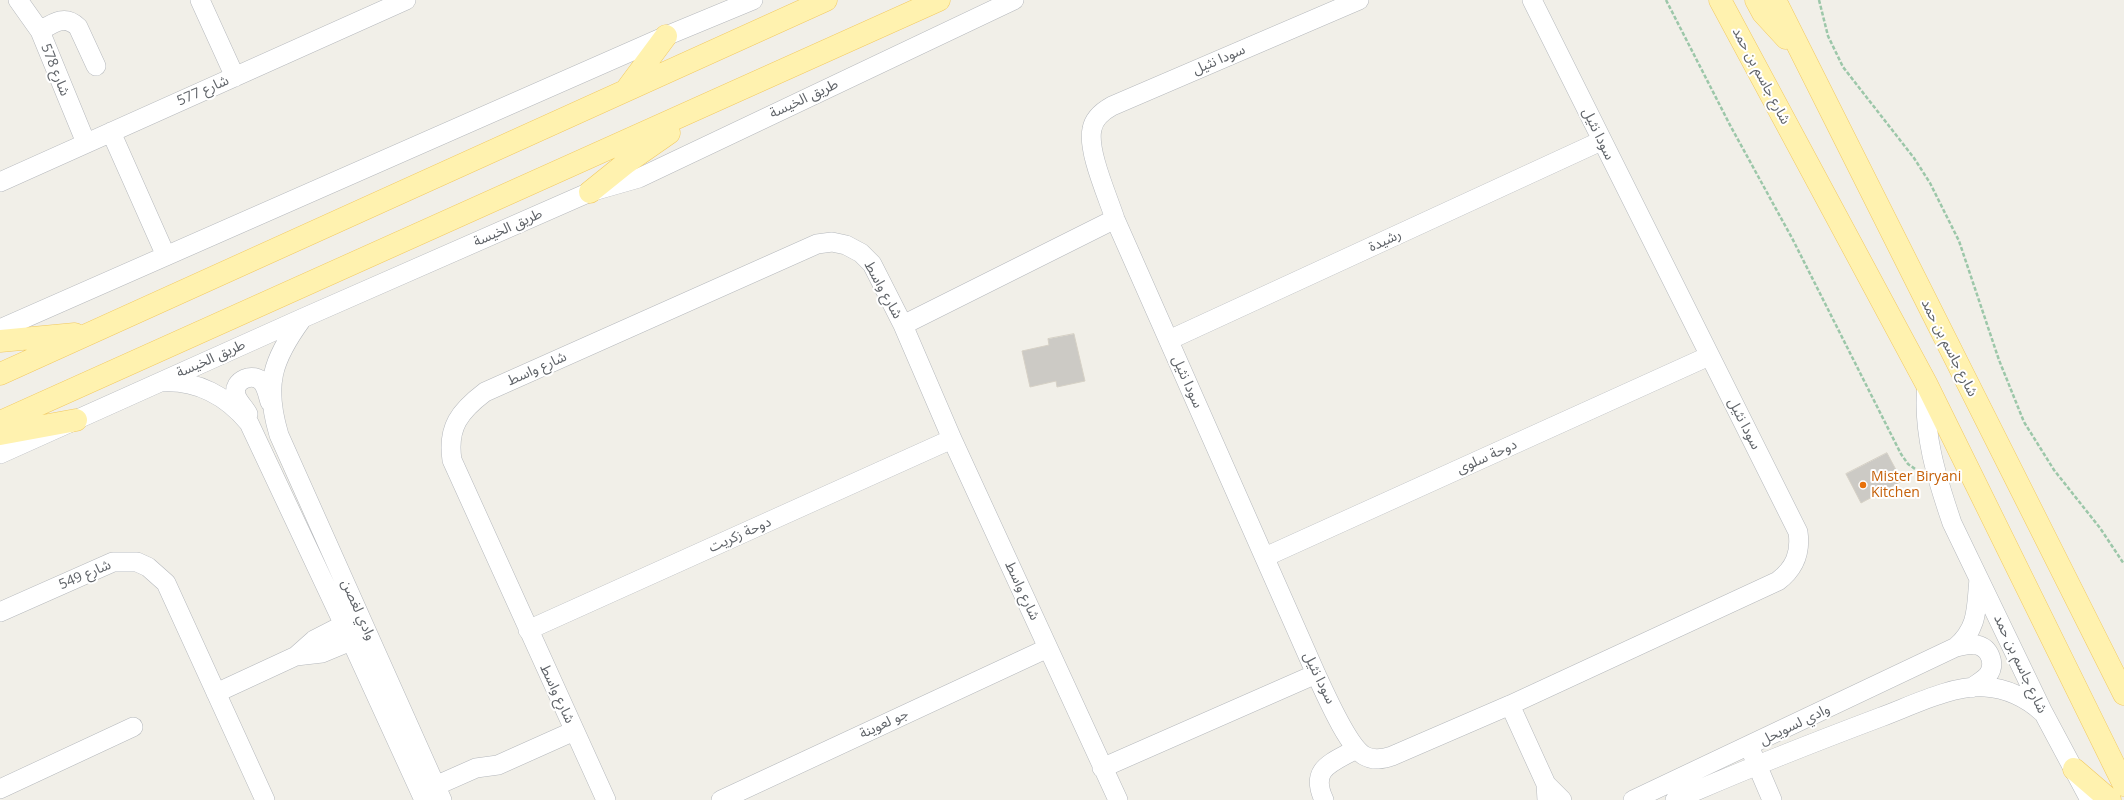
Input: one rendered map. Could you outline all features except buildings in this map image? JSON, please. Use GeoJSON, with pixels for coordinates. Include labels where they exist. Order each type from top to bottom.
{"type":"FeatureCollection","features":[{"type":"Feature","properties":{"kind":"main road"},"geometry":{"type":"LineString","coordinates":[[0,374],[826,0]]}},
{"type":"Feature","properties":{"kind":"main road","name":"طريق الخيسة"},"geometry":{"type":"LineString","coordinates":[[0,422],[939,0]]}},
{"type":"Feature","properties":{"kind":"main road","name":"شارع جاسم بن حمد"},"geometry":{"type":"LineString","coordinates":[[1720,0],[1927,386],[2124,785]]}},
{"type":"Feature","properties":{"kind":"main road"},"geometry":{"type":"LineString","coordinates":[[1756,0],[1774,24],[1799,49]]}},
{"type":"Feature","properties":{"kind":"main road","name":"شارع جاسم بن حمد"},"geometry":{"type":"LineString","coordinates":[[1775,0],[2124,694]]}},
{"type":"Feature","properties":{"kind":"main road"},"geometry":{"type":"LineString","coordinates":[[625,92],[666,36]]}},
{"type":"Feature","properties":{"kind":"main road"},"geometry":{"type":"LineString","coordinates":[[590,192],[626,163],[680,125],[692,112]]}},
{"type":"Feature","properties":{"kind":"main road"},"geometry":{"type":"LineString","coordinates":[[0,341],[94,332]]}},
{"type":"Feature","properties":{"kind":"main road"},"geometry":{"type":"LineString","coordinates":[[0,434],[76,420]]}},
{"type":"Feature","properties":{"kind":"main road"},"geometry":{"type":"LineString","coordinates":[[2074,769],[2110,800]]}},
{"type":"Feature","properties":{"kind":"street","name":"شارع 578"},"geometry":{"type":"LineString","coordinates":[[18,0],[40,31],[86,143]]}},
{"type":"Feature","properties":{"kind":"street"},"geometry":{"type":"LineString","coordinates":[[200,0],[235,77]]}},
{"type":"Feature","properties":{"kind":"street","name":"شارع 577"},"geometry":{"type":"LineString","coordinates":[[0,182],[406,0]]}},
{"type":"Feature","properties":{"kind":"street","name":"طريق الخيسة"},"geometry":{"type":"LineString","coordinates":[[0,454],[303,318],[590,192],[639,178],[1014,0]]}},
{"type":"Feature","properties":{"kind":"street","name":"سودا نثيل"},"geometry":{"type":"LineString","coordinates":[[1359,0],[1104,111],[1095,122],[1091,141],[1095,159],[1115,220],[1316,674],[1356,749],[1366,757],[1385,759],[1510,705],[1778,581],[1794,565],[1799,549],[1798,532],[1532,0]]}},
{"type":"Feature","properties":{"kind":"street"},"geometry":{"type":"LineString","coordinates":[[0,329],[666,36],[749,1]]}},
{"type":"Feature","properties":{"kind":"street"},"geometry":{"type":"LineString","coordinates":[[40,31],[56,21],[68,20],[74,23],[78,27],[96,66]]}},
{"type":"Feature","properties":{"kind":"street"},"geometry":{"type":"LineString","coordinates":[[111,132],[166,256]]}},
{"type":"Feature","properties":{"kind":"street","name":"رشيدة"},"geometry":{"type":"LineString","coordinates":[[1169,340],[1602,141]]}},
{"type":"Feature","properties":{"kind":"street","name":"شارع واسط"},"geometry":{"type":"LineString","coordinates":[[903,325],[1115,220]]}},
{"type":"Feature","properties":{"kind":"street","name":"شارع واسط"},"geometry":{"type":"LineString","coordinates":[[606,800],[452,460],[451,438],[454,426],[468,405],[484,392],[817,244],[832,242],[846,245],[861,253],[872,264],[903,325],[952,439],[1118,800]]}},
{"type":"Feature","properties":{"kind":"street","name":"وادي لغصن"},"geometry":{"type":"LineString","coordinates":[[275,420],[272,388],[275,365],[284,344],[303,318]]}},
{"type":"Feature","properties":{"kind":"street","name":"دوحة سلوى"},"geometry":{"type":"LineString","coordinates":[[1265,557],[1709,356]]}},
{"type":"Feature","properties":{"kind":"street","name":"وادي لغصن"},"geometry":{"type":"LineString","coordinates":[[245,378],[258,378],[263,383],[280,435],[369,633],[433,796],[348,633],[256,435],[250,417],[236,395],[236,388],[239,382],[245,378]]}},
{"type":"Feature","properties":{"kind":"street","name":"وادي لغصن"},"geometry":{"type":"LineString","coordinates":[[159,383],[183,383],[218,395],[240,412],[256,435]]}},
{"type":"Feature","properties":{"kind":"street","name":"شارع جاسم بن حمد"},"geometry":{"type":"LineString","coordinates":[[1927,386],[1924,409],[1938,479],[1952,524],[2043,712],[2090,800]]}},
{"type":"Feature","properties":{"kind":"street","name":"دوحة زكريت"},"geometry":{"type":"LineString","coordinates":[[528,630],[952,439]]}},
{"type":"Feature","properties":{"kind":"street","name":"شارع 549"},"geometry":{"type":"LineString","coordinates":[[0,612],[113,562],[137,562],[153,570],[166,583],[265,800]]}},
{"type":"Feature","properties":{"kind":"street","name":"وادي لسويحل"},"geometry":{"type":"LineString","coordinates":[[1633,800],[1956,647],[1966,638],[1975,619],[1979,578]]}},
{"type":"Feature","properties":{"kind":"street"},"geometry":{"type":"LineString","coordinates":[[216,693],[296,656],[322,653],[348,633],[361,616]]}},
{"type":"Feature","properties":{"kind":"street"},"geometry":{"type":"LineString","coordinates":[[348,633],[369,633]]}},
{"type":"Feature","properties":{"kind":"street","name":"وادي لسويحل"},"geometry":{"type":"LineString","coordinates":[[1956,647],[1976,645],[1984,648],[1989,653],[1991,668],[1988,675],[1971,688]]}},
{"type":"Feature","properties":{"kind":"street","name":"جو لعوينة"},"geometry":{"type":"LineString","coordinates":[[721,800],[1048,648]]}},
{"type":"Feature","properties":{"kind":"street"},"geometry":{"type":"LineString","coordinates":[[1102,768],[1316,674]]}},
{"type":"Feature","properties":{"kind":"street","name":"وادي لسويحل"},"geometry":{"type":"LineString","coordinates":[[1675,800],[1758,764],[1939,696],[1971,688],[1985,687],[2011,692],[2032,703],[2043,712]]}},
{"type":"Feature","properties":{"kind":"street"},"geometry":{"type":"LineString","coordinates":[[1510,705],[1547,792],[1562,800]]}},
{"type":"Feature","properties":{"kind":"street"},"geometry":{"type":"LineString","coordinates":[[0,789],[133,727]]}},
{"type":"Feature","properties":{"kind":"street","name":"شارع واسط"},"geometry":{"type":"LineString","coordinates":[[433,796],[476,768],[498,764],[574,731]]}},
{"type":"Feature","properties":{"kind":"street"},"geometry":{"type":"LineString","coordinates":[[1749,746],[1758,764],[1772,800]]}},
{"type":"Feature","properties":{"kind":"street"},"geometry":{"type":"LineString","coordinates":[[1324,800],[1318,783],[1321,772],[1330,764],[1356,749]]}},
{"type":"Feature","properties":{"kind":"path"},"geometry":{"type":"LineString","coordinates":[[1666,0],[1731,127],[1792,238],[1901,454],[1917,471],[1938,479]]}},
{"type":"Feature","properties":{"kind":"path"},"geometry":{"type":"LineString","coordinates":[[1819,0],[1828,36],[1843,67],[1889,128],[1914,158],[1930,184],[1959,241],[1999,360],[2024,422],[2047,460],[2100,528],[2124,564]]}},
{"type":"Feature","properties":{"kind":"place","name":"Mister Biryani Kitchen"},"geometry":{"type":"Point","coordinates":[1863,485]}}]}
